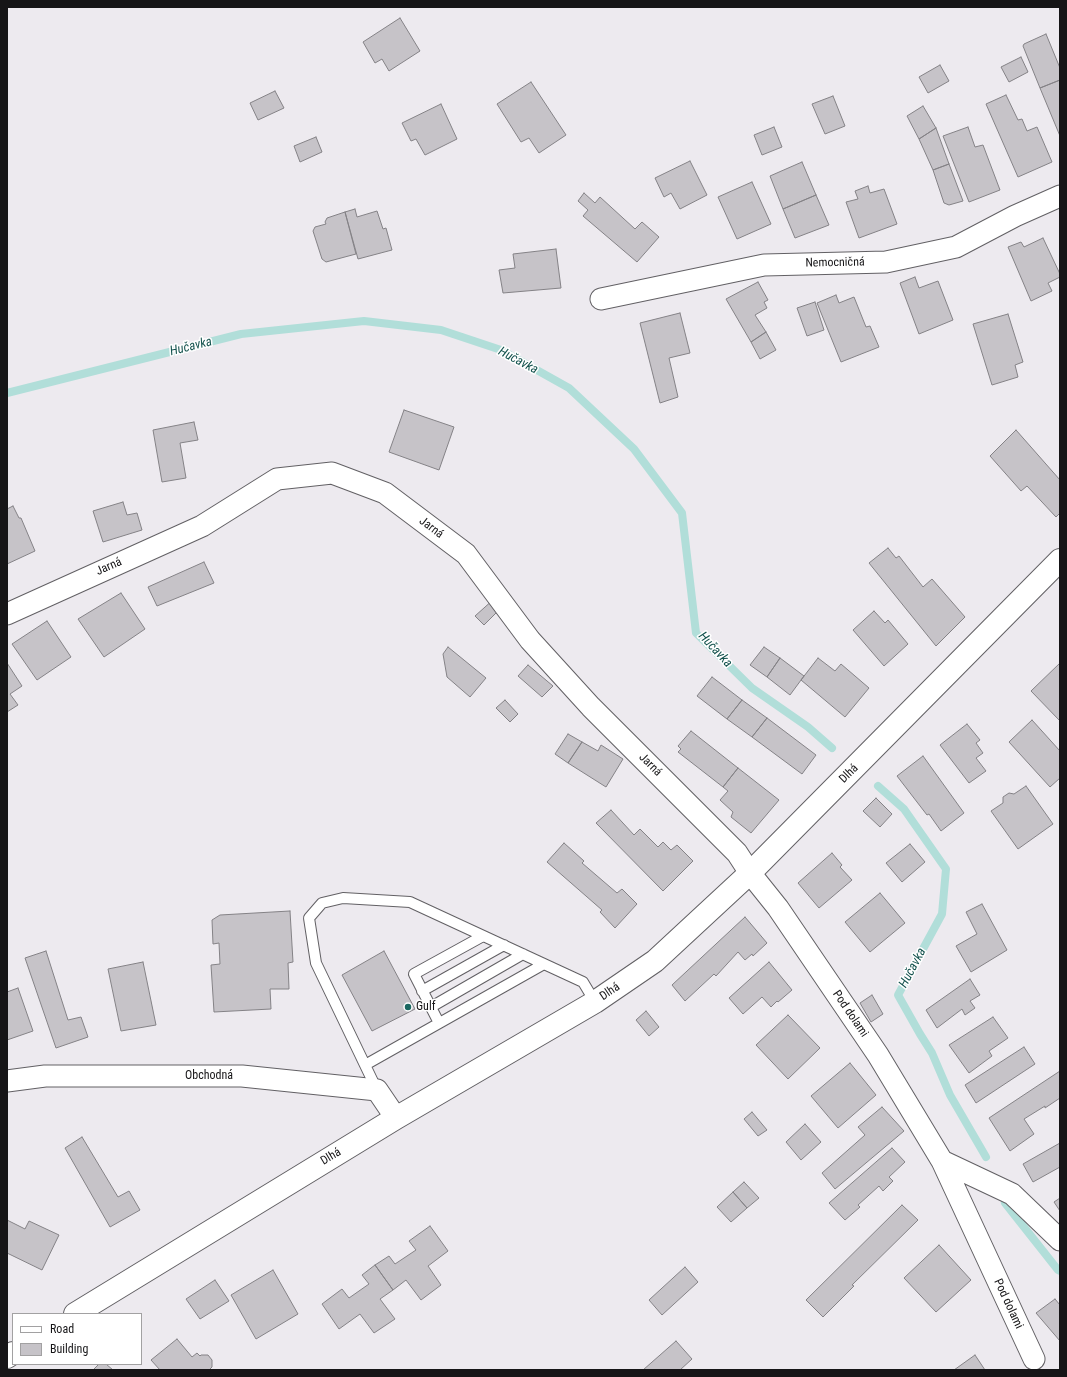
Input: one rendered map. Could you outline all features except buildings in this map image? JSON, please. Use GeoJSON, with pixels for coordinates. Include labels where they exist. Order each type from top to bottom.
{"type":"FeatureCollection","features":[{"type":"Feature","properties":{"kind":"street","name":"Nemocničná"},"geometry":{"type":"LineString","coordinates":[[601,299],[764,265],[886,262],[956,247],[1015,216],[1060,196]]}},
{"type":"Feature","properties":{"kind":"street","name":"Jarná"},"geometry":{"type":"LineString","coordinates":[[7,614],[202,526],[277,479],[332,472],[385,493],[466,554],[530,640],[592,707],[737,853],[750,873]]}},
{"type":"Feature","properties":{"kind":"street","name":"Dlhá"},"geometry":{"type":"LineString","coordinates":[[77,1313],[396,1118],[596,1002],[655,960],[750,873],[1060,560]]}},
{"type":"Feature","properties":{"kind":"street","name":"Pod dolami"},"geometry":{"type":"LineString","coordinates":[[750,873],[778,908],[878,1055],[942,1161],[1034,1359]]}},
{"type":"Feature","properties":{"kind":"street","name":"Obchodná"},"geometry":{"type":"LineString","coordinates":[[7,1081],[45,1076],[242,1076],[377,1090]]}},
{"type":"Feature","properties":{"kind":"street"},"geometry":{"type":"LineString","coordinates":[[377,1090],[396,1118]]}},
{"type":"Feature","properties":{"kind":"street"},"geometry":{"type":"LineString","coordinates":[[942,1161],[1012,1194],[1060,1240]]}},
{"type":"Feature","properties":{"kind":"lane"},"geometry":{"type":"LineString","coordinates":[[377,1090],[316,963],[309,918],[322,903],[342,898],[410,902],[583,982],[596,1002]]}},
{"type":"Feature","properties":{"kind":"lane"},"geometry":{"type":"LineString","coordinates":[[439,1023],[414,974],[483,936]]}},
{"type":"Feature","properties":{"kind":"lane"},"geometry":{"type":"LineString","coordinates":[[422,991],[504,945]]}},
{"type":"Feature","properties":{"kind":"lane"},"geometry":{"type":"LineString","coordinates":[[431,1007],[523,954]]}},
{"type":"Feature","properties":{"kind":"lane"},"geometry":{"type":"LineString","coordinates":[[365,1065],[544,964]]}},
{"type":"Feature","properties":{"kind":"waterway","name":"Hučavka"},"geometry":{"type":"LineString","coordinates":[[7,393],[241,334],[364,321],[441,330],[501,350],[569,388],[634,449],[682,513],[696,633],[752,688],[808,727],[832,748]]}},
{"type":"Feature","properties":{"kind":"waterway","name":"Hučavka"},"geometry":{"type":"LineString","coordinates":[[878,786],[904,809],[946,869],[942,914],[898,995],[932,1053],[950,1095],[986,1157]]}},
{"type":"Feature","properties":{"kind":"waterway","name":"Hučavka"},"geometry":{"type":"LineString","coordinates":[[1005,1203],[1060,1271]]}},
{"type":"Feature","properties":{"kind":"place","name":"Gulf"},"geometry":{"type":"Point","coordinates":[408,1007]}}]}
